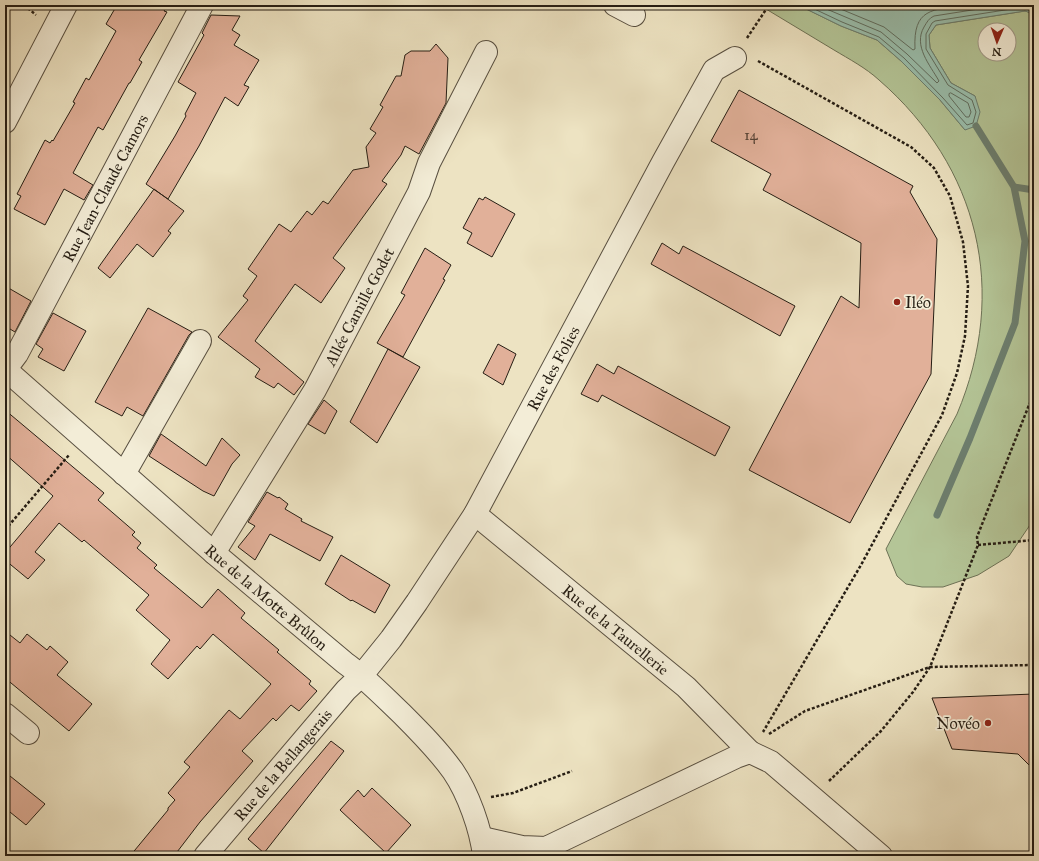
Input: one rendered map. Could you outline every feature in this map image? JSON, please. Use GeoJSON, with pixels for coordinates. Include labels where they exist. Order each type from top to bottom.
{"type":"FeatureCollection","features":[{"type":"Feature","properties":{"kind":"street"},"geometry":{"type":"LineString","coordinates":[[5,122],[66,5]]}},
{"type":"Feature","properties":{"kind":"street","name":"Rue Jean-Claude Camors"},"geometry":{"type":"LineString","coordinates":[[5,369],[17,354],[202,5]]}},
{"type":"Feature","properties":{"kind":"street"},"geometry":{"type":"LineString","coordinates":[[616,5],[634,15]]}},
{"type":"Feature","properties":{"kind":"street","name":"Allée Camille Godet"},"geometry":{"type":"LineString","coordinates":[[214,553],[315,390],[419,192],[429,163],[486,52]]}},
{"type":"Feature","properties":{"kind":"street","name":"Rue des Folies"},"geometry":{"type":"LineString","coordinates":[[362,675],[391,639],[417,602],[475,514],[663,162],[714,70],[735,58]]}},
{"type":"Feature","properties":{"kind":"street"},"geometry":{"type":"LineString","coordinates":[[124,474],[200,341]]}},
{"type":"Feature","properties":{"kind":"street","name":"Rue de la Motte Brûlon"},"geometry":{"type":"LineString","coordinates":[[5,369],[214,553],[344,663],[362,675],[439,753],[454,772],[469,801],[483,847]]}},
{"type":"Feature","properties":{"kind":"street","name":"Rue de la Taurellerie"},"geometry":{"type":"LineString","coordinates":[[475,514],[686,687],[750,752],[771,762],[881,856]]}},
{"type":"Feature","properties":{"kind":"street","name":"Rue de la Bellangerais"},"geometry":{"type":"LineString","coordinates":[[205,856],[346,690],[362,675]]}},
{"type":"Feature","properties":{"kind":"street"},"geometry":{"type":"LineString","coordinates":[[5,714],[28,733]]}},
{"type":"Feature","properties":{"kind":"street"},"geometry":{"type":"LineString","coordinates":[[483,847],[546,848],[731,759],[750,752]]}},
{"type":"Feature","properties":{"kind":"path"},"geometry":{"type":"LineString","coordinates":[[750,752],[861,565],[942,416],[957,374],[965,336],[968,286],[963,242],[950,196],[934,168],[911,147],[764,64],[757,61],[735,58],[756,23],[769,5]]}},
{"type":"Feature","properties":{"kind":"path"},"geometry":{"type":"LineString","coordinates":[[825,785],[881,731],[930,667],[978,545],[977,536],[1034,395]]}},
{"type":"Feature","properties":{"kind":"path"},"geometry":{"type":"LineString","coordinates":[[5,530],[83,438]]}},
{"type":"Feature","properties":{"kind":"path"},"geometry":{"type":"LineString","coordinates":[[978,545],[1034,540]]}},
{"type":"Feature","properties":{"kind":"path"},"geometry":{"type":"LineString","coordinates":[[750,752],[767,736],[805,711],[930,667],[1034,665]]}},
{"type":"Feature","properties":{"kind":"path"},"geometry":{"type":"LineString","coordinates":[[469,801],[513,793],[572,771]]}},
{"type":"Feature","properties":{"kind":"shaded area"},"geometry":{"type":"Polygon","coordinates":[[[769,5],[798,5],[841,26],[877,40],[901,61],[940,100],[965,130],[975,96],[951,83],[930,48],[929,35],[936,25],[1025,11],[1034,14],[1034,519],[1009,556],[978,575],[943,587],[922,587],[906,584],[897,576],[886,549],[957,414],[973,368],[981,322],[982,277],[975,234],[961,191],[941,152],[913,114],[879,80],[851,60],[766,9],[769,5]]]}},
{"type":"Feature","properties":{"kind":"water"},"geometry":{"type":"Polygon","coordinates":[[[798,5],[1034,5],[1034,14],[1025,11],[936,25],[929,35],[930,48],[951,83],[975,96],[980,112],[976,126],[965,130],[940,100],[901,61],[877,40],[841,26],[798,5]]]}},
{"type":"Feature","properties":{"kind":"building"},"geometry":{"type":"Polygon","coordinates":[[[117,5],[168,5],[164,11],[167,12],[139,60],[142,62],[103,130],[98,127],[73,173],[93,185],[84,200],[64,189],[45,225],[14,209],[21,196],[17,194],[45,140],[50,143],[52,140],[53,141],[75,103],[73,102],[86,78],[89,80],[116,31],[106,24],[117,5]]]}},
{"type":"Feature","properties":{"kind":"building"},"geometry":{"type":"Polygon","coordinates":[[[211,15],[240,16],[232,30],[240,35],[234,45],[259,60],[244,85],[249,87],[238,106],[225,97],[199,146],[168,199],[146,184],[186,116],[185,114],[196,93],[178,82],[204,35],[202,33],[211,15]]]}},
{"type":"Feature","properties":{"kind":"building"},"geometry":{"type":"Polygon","coordinates":[[[436,44],[448,58],[446,103],[419,154],[405,146],[401,155],[382,181],[387,184],[333,258],[345,268],[321,303],[295,284],[255,341],[304,382],[294,395],[278,383],[274,388],[255,377],[260,369],[218,337],[248,300],[243,296],[257,276],[248,269],[279,224],[291,232],[307,211],[312,215],[323,201],[328,204],[353,170],[369,167],[366,147],[376,133],[370,129],[383,107],[380,105],[396,76],[401,76],[405,55],[411,51],[430,51],[436,44]]]}},
{"type":"Feature","properties":{"kind":"building","name":"Iléo"},"geometry":{"type":"Polygon","coordinates":[[[739,90],[913,186],[910,192],[937,239],[931,374],[850,523],[749,470],[841,296],[859,308],[861,243],[763,190],[771,174],[711,141],[739,90]]]}},
{"type":"Feature","properties":{"kind":"building"},"geometry":{"type":"Polygon","coordinates":[[[154,189],[184,211],[168,231],[171,233],[153,257],[137,244],[110,278],[98,268],[154,189]]]}},
{"type":"Feature","properties":{"kind":"building"},"geometry":{"type":"Polygon","coordinates":[[[485,197],[515,214],[492,257],[467,243],[472,233],[463,228],[479,198],[483,200],[485,197]]]}},
{"type":"Feature","properties":{"kind":"building"},"geometry":{"type":"Polygon","coordinates":[[[662,243],[679,254],[683,246],[795,306],[780,336],[651,264],[662,243]]]}},
{"type":"Feature","properties":{"kind":"building"},"geometry":{"type":"Polygon","coordinates":[[[425,248],[451,265],[443,279],[445,280],[403,357],[377,343],[405,295],[401,293],[425,248]]]}},
{"type":"Feature","properties":{"kind":"building"},"geometry":{"type":"Polygon","coordinates":[[[5,286],[31,301],[15,332],[5,326],[5,286]]]}},
{"type":"Feature","properties":{"kind":"building"},"geometry":{"type":"Polygon","coordinates":[[[148,308],[192,332],[143,416],[127,407],[122,416],[95,402],[148,308]]]}},
{"type":"Feature","properties":{"kind":"building"},"geometry":{"type":"Polygon","coordinates":[[[53,313],[86,331],[64,371],[38,357],[43,349],[36,344],[53,313]]]}},
{"type":"Feature","properties":{"kind":"building"},"geometry":{"type":"Polygon","coordinates":[[[498,344],[516,354],[503,385],[483,373],[498,344]]]}},
{"type":"Feature","properties":{"kind":"building"},"geometry":{"type":"Polygon","coordinates":[[[388,349],[420,367],[377,443],[350,422],[388,349]]]}},
{"type":"Feature","properties":{"kind":"building"},"geometry":{"type":"Polygon","coordinates":[[[597,364],[614,374],[618,366],[730,427],[715,456],[602,395],[598,402],[581,394],[597,364]]]}},
{"type":"Feature","properties":{"kind":"building"},"geometry":{"type":"Polygon","coordinates":[[[324,400],[337,411],[325,434],[308,424],[324,400]]]}},
{"type":"Feature","properties":{"kind":"building"},"geometry":{"type":"Polygon","coordinates":[[[5,410],[104,493],[98,500],[135,532],[132,535],[141,543],[137,548],[157,565],[154,568],[202,608],[218,589],[245,613],[241,618],[279,650],[277,652],[311,681],[309,684],[317,691],[299,711],[291,705],[276,721],[273,718],[242,751],[253,761],[200,822],[174,856],[130,856],[175,800],[168,793],[190,767],[184,762],[229,710],[240,719],[271,684],[213,634],[200,649],[197,646],[168,679],[151,664],[170,640],[136,610],[149,595],[84,540],[82,542],[59,523],[35,552],[45,560],[28,579],[5,560],[5,553],[53,496],[5,454],[5,410]]]}},
{"type":"Feature","properties":{"kind":"building"},"geometry":{"type":"Polygon","coordinates":[[[161,434],[206,466],[222,438],[240,455],[232,464],[214,496],[203,491],[149,456],[161,434]]]}},
{"type":"Feature","properties":{"kind":"building"},"geometry":{"type":"Polygon","coordinates":[[[267,492],[278,498],[279,497],[288,504],[285,509],[302,519],[301,521],[333,537],[320,561],[270,534],[255,560],[238,547],[255,526],[248,522],[267,492]]]}},
{"type":"Feature","properties":{"kind":"building"},"geometry":{"type":"Polygon","coordinates":[[[341,555],[390,585],[375,613],[352,600],[351,601],[325,584],[341,555]]]}},
{"type":"Feature","properties":{"kind":"building"},"geometry":{"type":"Polygon","coordinates":[[[5,631],[20,643],[27,634],[47,650],[50,646],[68,662],[57,675],[92,704],[69,731],[5,678],[5,631]]]}},
{"type":"Feature","properties":{"kind":"building","name":"Novéo"},"geometry":{"type":"Polygon","coordinates":[[[1034,694],[1034,770],[1018,754],[952,749],[932,698],[1034,694]]]}},
{"type":"Feature","properties":{"kind":"building"},"geometry":{"type":"Polygon","coordinates":[[[331,741],[344,751],[264,853],[248,839],[331,741]]]}},
{"type":"Feature","properties":{"kind":"building"},"geometry":{"type":"Polygon","coordinates":[[[5,772],[45,804],[26,825],[5,808],[5,772]]]}},
{"type":"Feature","properties":{"kind":"building"},"geometry":{"type":"Polygon","coordinates":[[[372,788],[411,825],[386,853],[340,810],[358,790],[364,797],[372,788]]]}},
{"type":"Feature","properties":{"kind":"waterway"},"geometry":{"type":"LineString","coordinates":[[937,515],[970,438],[1015,323],[1025,241],[1014,187],[976,126]]}},
{"type":"Feature","properties":{"kind":"waterway"},"geometry":{"type":"LineString","coordinates":[[1014,187],[1034,190]]}},
{"type":"Feature","properties":{"kind":"place","name":"Iléo"},"geometry":{"type":"Point","coordinates":[897,302]}},
{"type":"Feature","properties":{"kind":"place","name":"Novéo"},"geometry":{"type":"Point","coordinates":[988,723]}}]}
